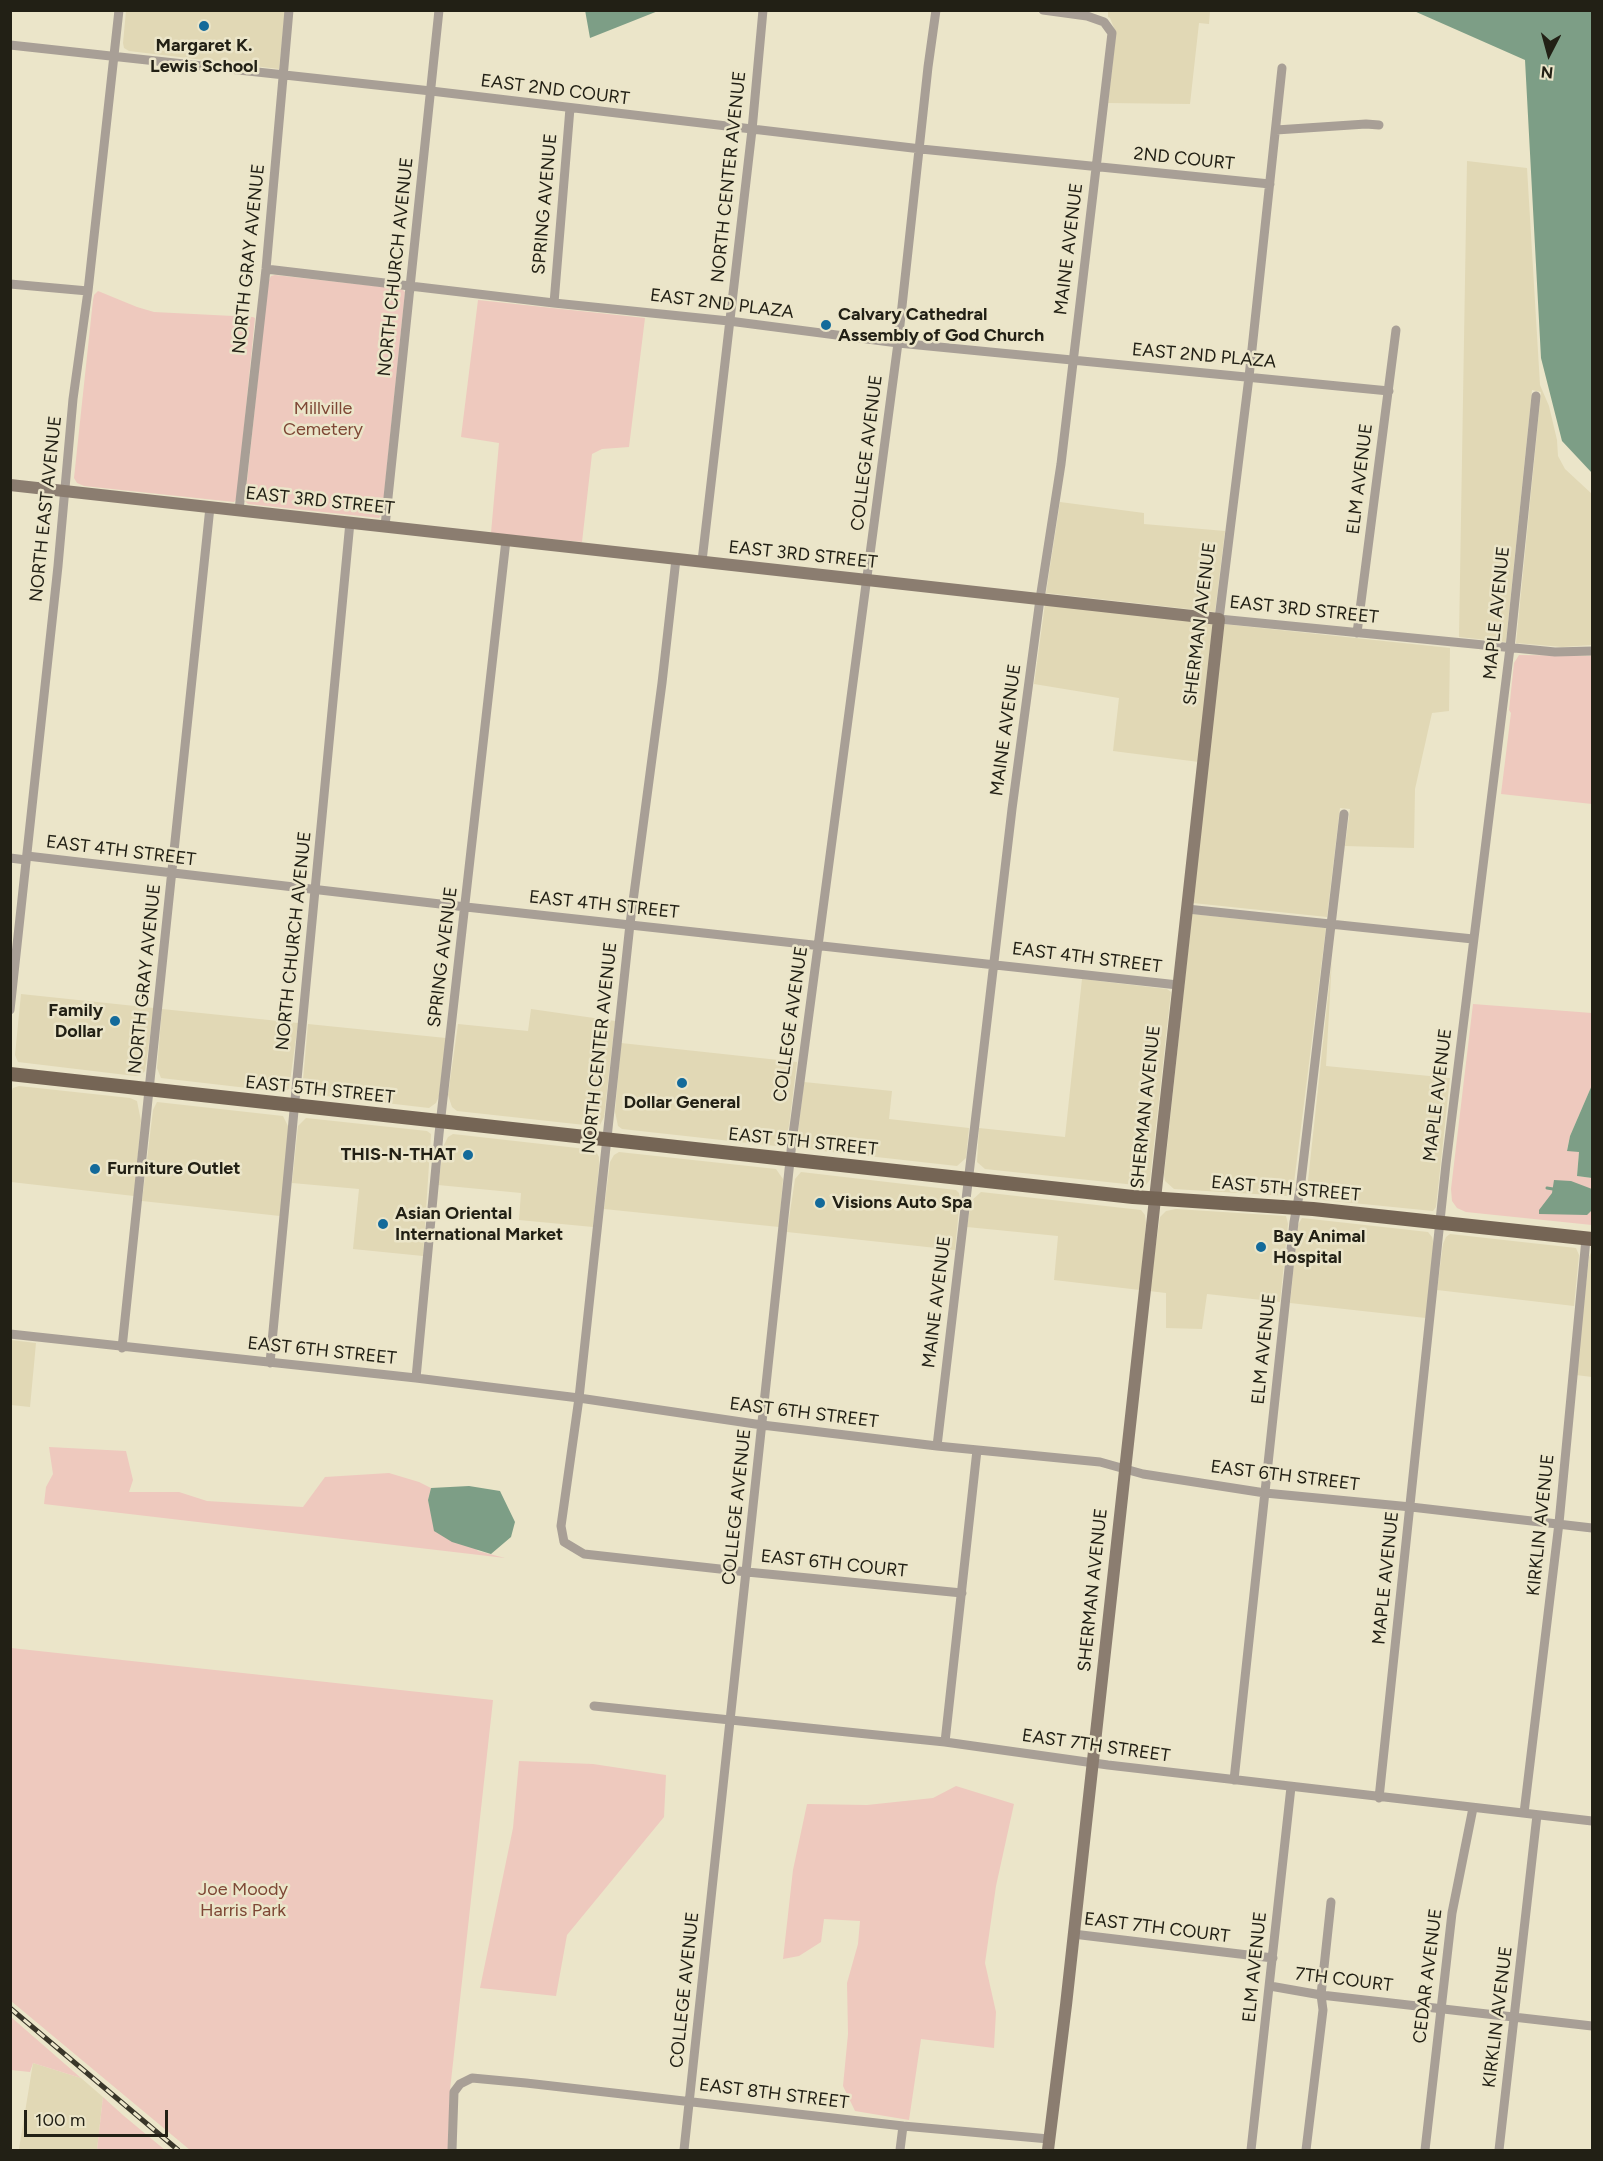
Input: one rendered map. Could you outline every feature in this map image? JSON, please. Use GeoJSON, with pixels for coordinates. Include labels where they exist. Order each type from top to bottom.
{"type":"FeatureCollection","features":[{"type":"Feature","properties":{"kind":"main road","name":"EAST 5TH STREET"},"geometry":{"type":"LineString","coordinates":[[10,1074],[969,1179],[1155,1198],[1297,1207],[1589,1239]]}},
{"type":"Feature","properties":{"kind":"street","name":"NORTH EAST AVENUE"},"geometry":{"type":"LineString","coordinates":[[10,1010],[74,399],[119,10]]}},
{"type":"Feature","properties":{"kind":"street","name":"NORTH GRAY AVENUE"},"geometry":{"type":"LineString","coordinates":[[239,510],[266,269],[289,10]]}},
{"type":"Feature","properties":{"kind":"street","name":"NORTH CHURCH AVENUE"},"geometry":{"type":"LineString","coordinates":[[385,526],[439,10]]}},
{"type":"Feature","properties":{"kind":"street","name":"NORTH CENTER AVENUE"},"geometry":{"type":"LineString","coordinates":[[702,561],[752,130],[763,10]]}},
{"type":"Feature","properties":{"kind":"street","name":"COLLEGE AVENUE"},"geometry":{"type":"LineString","coordinates":[[684,2151],[790,1159],[898,343],[936,10]]}},
{"type":"Feature","properties":{"kind":"street","name":"MAINE AVENUE"},"geometry":{"type":"LineString","coordinates":[[937,1446],[1012,809],[1040,599],[1061,464],[1112,33],[1104,22],[1087,16],[1043,10]]}},
{"type":"Feature","properties":{"kind":"street","name":"EAST 2ND COURT"},"geometry":{"type":"LineString","coordinates":[[10,45],[431,91],[921,149],[1095,166]]}},
{"type":"Feature","properties":{"kind":"street","name":"SHERMAN AVENUE"},"geometry":{"type":"LineString","coordinates":[[1049,2145],[1282,68]]}},
{"type":"Feature","properties":{"kind":"street","name":"SPRING AVENUE"},"geometry":{"type":"LineString","coordinates":[[554,303],[570,108]]}},
{"type":"Feature","properties":{"kind":"street"},"geometry":{"type":"LineString","coordinates":[[1276,130],[1379,125]]}},
{"type":"Feature","properties":{"kind":"street","name":"2ND COURT"},"geometry":{"type":"LineString","coordinates":[[1095,166],[1270,184]]}},
{"type":"Feature","properties":{"kind":"street","name":"EAST 2ND PLAZA"},"geometry":{"type":"LineString","coordinates":[[266,269],[729,321],[898,343],[1389,391]]}},
{"type":"Feature","properties":{"kind":"street"},"geometry":{"type":"LineString","coordinates":[[10,284],[88,291]]}},
{"type":"Feature","properties":{"kind":"street","name":"ELM AVENUE"},"geometry":{"type":"LineString","coordinates":[[1357,633],[1396,330]]}},
{"type":"Feature","properties":{"kind":"street","name":"MAPLE AVENUE"},"geometry":{"type":"LineString","coordinates":[[1379,1798],[1440,1222],[1510,648],[1536,396]]}},
{"type":"Feature","properties":{"kind":"street","name":"EAST 3RD STREET"},"geometry":{"type":"LineString","coordinates":[[10,485],[1219,619],[1555,652],[1593,651]]}},
{"type":"Feature","properties":{"kind":"street","name":"NORTH GRAY AVENUE"},"geometry":{"type":"LineString","coordinates":[[123,1348],[210,507]]}},
{"type":"Feature","properties":{"kind":"street","name":"NORTH CHURCH AVENUE"},"geometry":{"type":"LineString","coordinates":[[270,1363],[350,522]]}},
{"type":"Feature","properties":{"kind":"street","name":"SPRING AVENUE"},"geometry":{"type":"LineString","coordinates":[[416,1378],[441,1121],[506,540]]}},
{"type":"Feature","properties":{"kind":"street","name":"NORTH CENTER AVENUE"},"geometry":{"type":"LineString","coordinates":[[564,1542],[561,1526],[579,1398],[630,924],[676,559]]}},
{"type":"Feature","properties":{"kind":"street","name":"ELM AVENUE"},"geometry":{"type":"LineString","coordinates":[[1234,1780],[1292,1234],[1344,814]]}},
{"type":"Feature","properties":{"kind":"street","name":"EAST 4TH STREET"},"geometry":{"type":"LineString","coordinates":[[10,858],[27,858],[1178,985]]}},
{"type":"Feature","properties":{"kind":"street"},"geometry":{"type":"LineString","coordinates":[[1186,909],[1473,939]]}},
{"type":"Feature","properties":{"kind":"street","name":"KIRKLIN AVENUE"},"geometry":{"type":"LineString","coordinates":[[1524,1814],[1559,1523],[1589,1239]]}},
{"type":"Feature","properties":{"kind":"street","name":"EAST 6TH STREET"},"geometry":{"type":"LineString","coordinates":[[10,1334],[416,1378],[579,1398],[762,1425],[937,1446],[1100,1462],[1143,1474],[1265,1493],[1593,1528]]}},
{"type":"Feature","properties":{"kind":"street"},"geometry":{"type":"LineString","coordinates":[[945,1743],[977,1450]]}},
{"type":"Feature","properties":{"kind":"street","name":"EAST 6TH COURT"},"geometry":{"type":"LineString","coordinates":[[564,1542],[584,1554],[962,1593]]}},
{"type":"Feature","properties":{"kind":"street","name":"EAST 7TH STREET"},"geometry":{"type":"LineString","coordinates":[[594,1706],[945,1743],[1379,1798],[1593,1821]]}},
{"type":"Feature","properties":{"kind":"street","name":"ELM AVENUE"},"geometry":{"type":"LineString","coordinates":[[1251,2151],[1291,1787]]}},
{"type":"Feature","properties":{"kind":"street","name":"CEDAR AVENUE"},"geometry":{"type":"LineString","coordinates":[[1425,2151],[1452,1913],[1473,1808]]}},
{"type":"Feature","properties":{"kind":"street","name":"KIRKLIN AVENUE"},"geometry":{"type":"LineString","coordinates":[[1499,2151],[1537,1815]]}},
{"type":"Feature","properties":{"kind":"street"},"geometry":{"type":"LineString","coordinates":[[1306,2151],[1323,2010],[1321,1995],[1331,1902]]}},
{"type":"Feature","properties":{"kind":"street","name":"EAST 7TH COURT"},"geometry":{"type":"LineString","coordinates":[[1073,1934],[1273,1958]]}},
{"type":"Feature","properties":{"kind":"street","name":"7TH COURT"},"geometry":{"type":"LineString","coordinates":[[1270,1986],[1321,1995],[1593,2026]]}},
{"type":"Feature","properties":{"kind":"street","name":"EAST 8TH STREET"},"geometry":{"type":"LineString","coordinates":[[453,2151],[455,2089],[469,2079],[482,2078],[1049,2145]]}},
{"type":"Feature","properties":{"kind":"street"},"geometry":{"type":"LineString","coordinates":[[900,2151],[903,2126]]}},
{"type":"Feature","properties":{"kind":"shaded area"},"geometry":{"type":"Polygon","coordinates":[[[585,10],[658,10],[658,11],[590,38],[585,10]]]}},
{"type":"Feature","properties":{"kind":"shaded area","name":"Margaret K. Lewis School"},"geometry":{"type":"Polygon","coordinates":[[[126,11],[285,11],[279,69],[129,51],[124,48],[123,43],[126,11]]]}},
{"type":"Feature","properties":{"kind":"shaded area"},"geometry":{"type":"Polygon","coordinates":[[[1108,11],[1210,11],[1209,24],[1199,23],[1190,104],[1108,103],[1116,33],[1108,17],[1108,11]]]}},
{"type":"Feature","properties":{"kind":"shaded area"},"geometry":{"type":"Polygon","coordinates":[[[1414,11],[1592,11],[1592,473],[1562,441],[1541,358],[1525,60],[1414,11]]]}},
{"type":"Feature","properties":{"kind":"shaded area"},"geometry":{"type":"Polygon","coordinates":[[[1467,161],[1527,168],[1540,385],[1549,406],[1557,440],[1558,456],[1565,469],[1592,494],[1592,645],[1562,647],[1516,643],[1541,392],[1532,390],[1506,642],[1459,637],[1467,161]]]}},
{"type":"Feature","properties":{"kind":"shaded area"},"geometry":{"type":"Polygon","coordinates":[[[1060,502],[1144,513],[1144,524],[1225,531],[1215,612],[1046,593],[1060,502]]]}},
{"type":"Feature","properties":{"kind":"shaded area"},"geometry":{"type":"Polygon","coordinates":[[[1045,604],[1214,623],[1199,762],[1113,751],[1119,698],[1034,684],[1045,604]]]}},
{"type":"Feature","properties":{"kind":"shaded area"},"geometry":{"type":"Polygon","coordinates":[[[1223,624],[1450,648],[1449,711],[1432,713],[1415,789],[1414,848],[1345,846],[1350,809],[1340,808],[1327,917],[1193,903],[1223,624]]]}},
{"type":"Feature","properties":{"kind":"shaded area"},"geometry":{"type":"Polygon","coordinates":[[[1192,914],[1326,928],[1293,1191],[1287,1196],[1174,1189],[1165,1181],[1192,914]]]}},
{"type":"Feature","properties":{"kind":"shaded area"},"geometry":{"type":"Polygon","coordinates":[[[1332,959],[1326,1066],[1450,1078],[1436,1207],[1433,1211],[1313,1199],[1308,1194],[1332,959]]]}},
{"type":"Feature","properties":{"kind":"shaded area"},"geometry":{"type":"Polygon","coordinates":[[[1082,979],[1167,989],[1171,992],[1150,1180],[1145,1186],[985,1169],[977,1162],[979,1128],[1065,1137],[1082,979]]]}},
{"type":"Feature","properties":{"kind":"shaded area"},"geometry":{"type":"Polygon","coordinates":[[[21,994],[154,1008],[145,1071],[135,1076],[18,1062],[15,1055],[21,994]]]}},
{"type":"Feature","properties":{"kind":"shaded area"},"geometry":{"type":"Polygon","coordinates":[[[162,1009],[298,1023],[289,1089],[282,1092],[161,1078],[157,1068],[162,1009]]]}},
{"type":"Feature","properties":{"kind":"shaded area"},"geometry":{"type":"Polygon","coordinates":[[[531,1009],[615,1021],[604,1117],[600,1125],[457,1111],[452,1107],[448,1095],[458,1024],[528,1031],[531,1009]]]}},
{"type":"Feature","properties":{"kind":"shaded area"},"geometry":{"type":"Polygon","coordinates":[[[308,1024],[446,1038],[439,1096],[436,1103],[429,1108],[308,1094],[303,1087],[303,1080],[308,1024]]]}},
{"type":"Feature","properties":{"kind":"shaded area"},"geometry":{"type":"Polygon","coordinates":[[[621,1043],[797,1062],[789,1126],[782,1145],[622,1129],[618,1126],[615,1112],[621,1043]]]}},
{"type":"Feature","properties":{"kind":"shaded area"},"geometry":{"type":"Polygon","coordinates":[[[804,1082],[892,1091],[889,1119],[969,1128],[966,1158],[957,1166],[805,1149],[800,1145],[798,1133],[804,1082]]]}},
{"type":"Feature","properties":{"kind":"shaded area"},"geometry":{"type":"Polygon","coordinates":[[[1592,1085],[1592,1178],[1577,1176],[1579,1152],[1567,1151],[1570,1136],[1592,1085]]]}},
{"type":"Feature","properties":{"kind":"shaded area"},"geometry":{"type":"Polygon","coordinates":[[[19,1086],[130,1098],[137,1101],[141,1121],[134,1196],[11,1182],[10,1096],[13,1088],[19,1086]]]}},
{"type":"Feature","properties":{"kind":"shaded area"},"geometry":{"type":"Polygon","coordinates":[[[157,1102],[283,1116],[289,1128],[280,1216],[142,1201],[153,1110],[157,1102]]]}},
{"type":"Feature","properties":{"kind":"shaded area"},"geometry":{"type":"Polygon","coordinates":[[[306,1118],[427,1131],[431,1134],[423,1256],[353,1249],[359,1189],[292,1183],[298,1126],[306,1118]]]}},
{"type":"Feature","properties":{"kind":"shaded area"},"geometry":{"type":"Polygon","coordinates":[[[453,1134],[595,1150],[599,1157],[599,1166],[593,1227],[519,1220],[521,1193],[438,1185],[444,1145],[448,1137],[453,1134]]]}},
{"type":"Feature","properties":{"kind":"shaded area"},"geometry":{"type":"Polygon","coordinates":[[[619,1152],[776,1169],[783,1179],[779,1227],[604,1209],[610,1162],[619,1152]]]}},
{"type":"Feature","properties":{"kind":"shaded area"},"geometry":{"type":"Polygon","coordinates":[[[801,1172],[956,1190],[960,1199],[955,1250],[787,1232],[795,1179],[801,1172]]]}},
{"type":"Feature","properties":{"kind":"shaded area"},"geometry":{"type":"Polygon","coordinates":[[[1554,1180],[1571,1181],[1592,1189],[1592,1210],[1587,1215],[1539,1214],[1539,1210],[1552,1193],[1554,1180]]]}},
{"type":"Feature","properties":{"kind":"shaded area"},"geometry":{"type":"Polygon","coordinates":[[[981,1192],[1141,1210],[1145,1215],[1146,1223],[1140,1290],[1054,1280],[1058,1236],[967,1227],[971,1201],[981,1192]]]}},
{"type":"Feature","properties":{"kind":"shaded area"},"geometry":{"type":"Polygon","coordinates":[[[1176,1209],[1286,1216],[1288,1224],[1280,1302],[1207,1294],[1202,1329],[1166,1328],[1166,1293],[1149,1291],[1160,1217],[1166,1211],[1176,1209]]]}},
{"type":"Feature","properties":{"kind":"shaded area"},"geometry":{"type":"Polygon","coordinates":[[[1302,1218],[1428,1232],[1434,1245],[1426,1318],[1290,1303],[1298,1225],[1302,1218]]]}},
{"type":"Feature","properties":{"kind":"shaded area"},"geometry":{"type":"Polygon","coordinates":[[[1450,1234],[1576,1248],[1579,1255],[1574,1306],[1437,1290],[1443,1244],[1450,1234]]]}},
{"type":"Feature","properties":{"kind":"shaded area"},"geometry":{"type":"Polygon","coordinates":[[[1592,1250],[1592,1377],[1576,1375],[1589,1257],[1592,1250]]]}},
{"type":"Feature","properties":{"kind":"shaded area"},"geometry":{"type":"Polygon","coordinates":[[[11,1340],[36,1343],[30,1407],[11,1405],[11,1340]]]}},
{"type":"Feature","properties":{"kind":"shaded area"},"geometry":{"type":"Polygon","coordinates":[[[469,1486],[500,1491],[515,1522],[511,1537],[491,1554],[452,1542],[434,1531],[428,1500],[431,1488],[469,1486]]]}},
{"type":"Feature","properties":{"kind":"shaded area"},"geometry":{"type":"Polygon","coordinates":[[[33,2063],[81,2078],[103,2097],[97,2150],[10,2149],[19,2149],[33,2063]]]}},
{"type":"Feature","properties":{"kind":"green space","name":"Millville Cemetery"},"geometry":{"type":"Polygon","coordinates":[[[271,276],[402,289],[405,292],[382,514],[379,518],[248,504],[245,501],[268,282],[271,276]]]}},
{"type":"Feature","properties":{"kind":"green space","name":"Millville Cemetery"},"geometry":{"type":"Polygon","coordinates":[[[98,291],[154,312],[255,318],[237,498],[234,502],[84,486],[77,483],[74,478],[93,300],[98,291]]]}},
{"type":"Feature","properties":{"kind":"green space"},"geometry":{"type":"Polygon","coordinates":[[[478,300],[645,318],[629,447],[602,449],[592,454],[582,542],[491,533],[499,443],[461,437],[478,300]]]}},
{"type":"Feature","properties":{"kind":"green space"},"geometry":{"type":"Polygon","coordinates":[[[1519,655],[1592,656],[1592,804],[1501,794],[1511,713],[1509,710],[1514,663],[1519,655]]]}},
{"type":"Feature","properties":{"kind":"green space"},"geometry":{"type":"Polygon","coordinates":[[[1473,1004],[1592,1013],[1592,1085],[1570,1136],[1567,1150],[1579,1152],[1577,1176],[1592,1178],[1592,1225],[1466,1212],[1457,1208],[1452,1201],[1451,1189],[1473,1004]]]}},
{"type":"Feature","properties":{"kind":"green space"},"geometry":{"type":"Polygon","coordinates":[[[49,1447],[126,1451],[133,1480],[129,1492],[179,1492],[207,1501],[303,1507],[325,1477],[389,1473],[431,1488],[428,1500],[478,1551],[505,1558],[44,1504],[46,1487],[53,1474],[49,1447]]]}},
{"type":"Feature","properties":{"kind":"green space","name":"Joe Moody Harris Park"},"geometry":{"type":"Polygon","coordinates":[[[11,1648],[493,1700],[450,2090],[448,2150],[190,2150],[11,2001],[11,1648]]]}},
{"type":"Feature","properties":{"kind":"green space"},"geometry":{"type":"Polygon","coordinates":[[[519,1761],[593,1764],[666,1775],[664,1817],[567,1935],[556,1996],[480,1988],[513,1828],[519,1761]]]}},
{"type":"Feature","properties":{"kind":"green space"},"geometry":{"type":"Polygon","coordinates":[[[956,1786],[1014,1804],[996,1886],[985,1963],[996,2012],[994,2048],[921,2039],[909,2120],[855,2111],[843,2086],[848,2034],[847,1983],[858,1944],[860,1921],[824,1919],[821,1942],[799,1956],[783,1959],[793,1870],[807,1804],[867,1805],[933,1798],[956,1786]]]}},
{"type":"Feature","properties":{"kind":"green space"},"geometry":{"type":"Polygon","coordinates":[[[10,2017],[81,2078],[33,2063],[30,2072],[11,2070],[10,2017]]]}},
{"type":"Feature","properties":{"kind":"green space"},"geometry":{"type":"Polygon","coordinates":[[[103,2097],[124,2116],[165,2150],[97,2150],[103,2097]]]}},
{"type":"Feature","properties":{"kind":"waterway"},"geometry":{"type":"LineString","coordinates":[[1547,1188],[1553,1189]]}},
{"type":"Feature","properties":{"kind":"railway"},"geometry":{"type":"LineString","coordinates":[[10,2008],[178,2150]]}},
{"type":"Feature","properties":{"kind":"place","name":"Margaret K. Lewis School"},"geometry":{"type":"Point","coordinates":[204,26]}},
{"type":"Feature","properties":{"kind":"place","name":"Calvary Cathedral Assembly of God Church"},"geometry":{"type":"Point","coordinates":[826,325]}},
{"type":"Feature","properties":{"kind":"place","name":"Family Dollar"},"geometry":{"type":"Point","coordinates":[115,1021]}},
{"type":"Feature","properties":{"kind":"place","name":"Dollar General"},"geometry":{"type":"Point","coordinates":[682,1083]}},
{"type":"Feature","properties":{"kind":"place","name":"THIS-N-THAT"},"geometry":{"type":"Point","coordinates":[468,1155]}},
{"type":"Feature","properties":{"kind":"place","name":"Furniture Outlet"},"geometry":{"type":"Point","coordinates":[95,1169]}},
{"type":"Feature","properties":{"kind":"place","name":"Visions Auto Spa"},"geometry":{"type":"Point","coordinates":[820,1203]}},
{"type":"Feature","properties":{"kind":"place","name":"Asian Oriental International Market"},"geometry":{"type":"Point","coordinates":[383,1224]}},
{"type":"Feature","properties":{"kind":"place","name":"Bay Animal Hospital"},"geometry":{"type":"Point","coordinates":[1261,1247]}}]}
